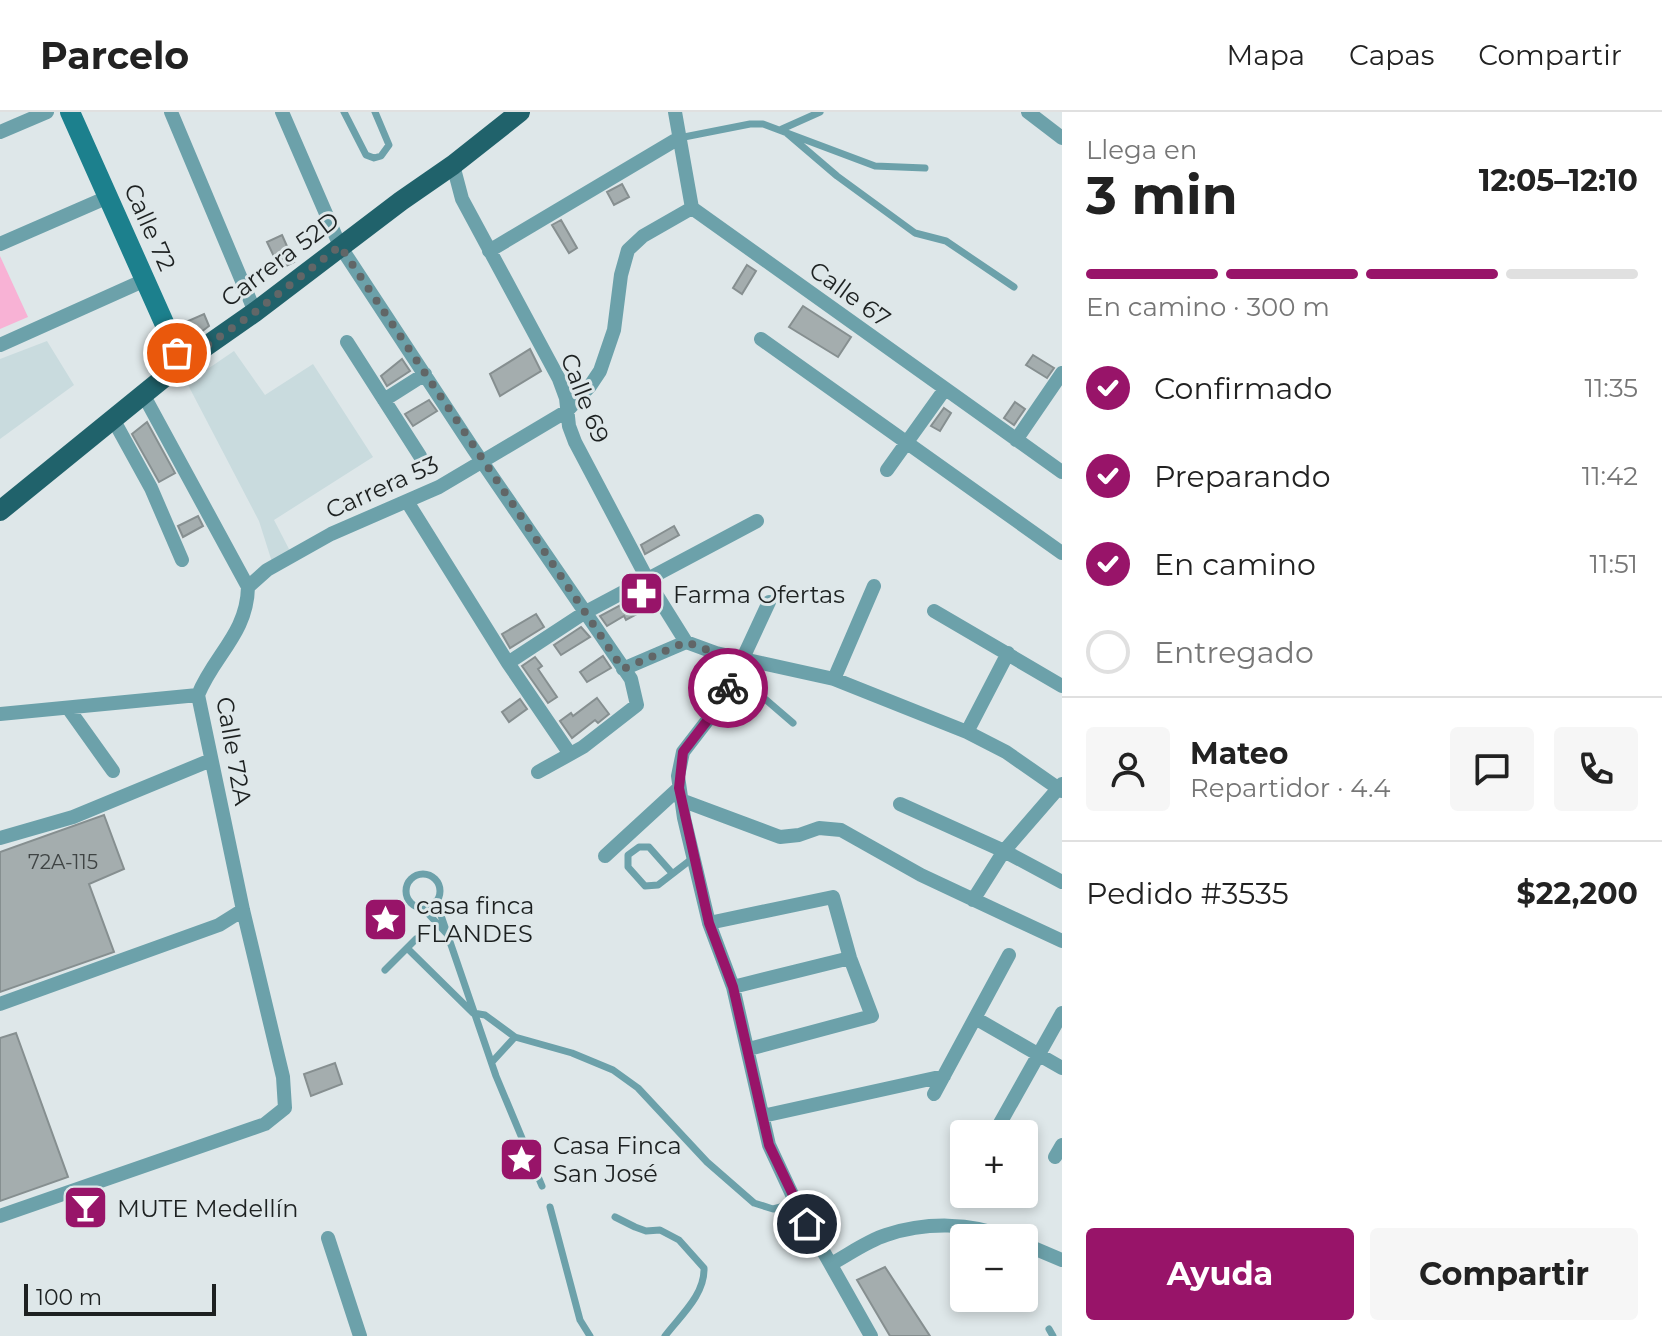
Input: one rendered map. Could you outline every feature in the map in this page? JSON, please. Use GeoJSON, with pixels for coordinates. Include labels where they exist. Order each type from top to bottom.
{"type":"FeatureCollection","features":[{"type":"Feature","properties":{"kind":"main road","name":"Carrera 52D"},"geometry":{"type":"LineString","coordinates":[[0,511],[182,363],[453,165],[506,116]]}},
{"type":"Feature","properties":{"kind":"street"},"geometry":{"type":"LineString","coordinates":[[0,132],[47,112]]}},
{"type":"Feature","properties":{"kind":"street","name":"Calle 72"},"geometry":{"type":"LineString","coordinates":[[70,112],[182,363]]}},
{"type":"Feature","properties":{"kind":"street"},"geometry":{"type":"LineString","coordinates":[[171,112],[255,312]]}},
{"type":"Feature","properties":{"kind":"street"},"geometry":{"type":"LineString","coordinates":[[282,112],[340,246],[631,679],[637,705],[570,754],[538,772]]}},
{"type":"Feature","properties":{"kind":"street"},"geometry":{"type":"LineString","coordinates":[[675,112],[692,208]]}},
{"type":"Feature","properties":{"kind":"street"},"geometry":{"type":"LineString","coordinates":[[1028,112],[1062,138]]}},
{"type":"Feature","properties":{"kind":"street"},"geometry":{"type":"LineString","coordinates":[[489,251],[679,138]]}},
{"type":"Feature","properties":{"kind":"street","name":"Calle 69"},"geometry":{"type":"LineString","coordinates":[[453,165],[462,199],[559,379],[575,442],[686,642]]}},
{"type":"Feature","properties":{"kind":"street"},"geometry":{"type":"LineString","coordinates":[[0,244],[108,197]]}},
{"type":"Feature","properties":{"kind":"street","name":"Calle 67"},"geometry":{"type":"LineString","coordinates":[[692,208],[1062,472]]}},
{"type":"Feature","properties":{"kind":"street","name":"Carrera 53"},"geometry":{"type":"LineString","coordinates":[[248,587],[267,570],[331,534],[408,503],[484,462],[567,411],[600,371],[614,330],[621,275],[628,250],[643,236],[692,208]]}},
{"type":"Feature","properties":{"kind":"street"},"geometry":{"type":"LineString","coordinates":[[0,345],[145,280]]}},
{"type":"Feature","properties":{"kind":"street"},"geometry":{"type":"LineString","coordinates":[[761,339],[1062,553]]}},
{"type":"Feature","properties":{"kind":"street"},"geometry":{"type":"LineString","coordinates":[[347,342],[420,456]]}},
{"type":"Feature","properties":{"kind":"street"},"geometry":{"type":"LineString","coordinates":[[1016,440],[1062,373]]}},
{"type":"Feature","properties":{"kind":"street"},"geometry":{"type":"LineString","coordinates":[[384,400],[425,374]]}},
{"type":"Feature","properties":{"kind":"street"},"geometry":{"type":"LineString","coordinates":[[887,470],[945,389]]}},
{"type":"Feature","properties":{"kind":"street"},"geometry":{"type":"LineString","coordinates":[[143,394],[248,587]]}},
{"type":"Feature","properties":{"kind":"street"},"geometry":{"type":"LineString","coordinates":[[113,419],[151,488],[182,560]]}},
{"type":"Feature","properties":{"kind":"street"},"geometry":{"type":"LineString","coordinates":[[408,503],[508,663],[570,754]]}},
{"type":"Feature","properties":{"kind":"street"},"geometry":{"type":"LineString","coordinates":[[508,663],[584,613],[757,521]]}},
{"type":"Feature","properties":{"kind":"street"},"geometry":{"type":"LineString","coordinates":[[834,679],[874,586]]}},
{"type":"Feature","properties":{"kind":"street","name":"Calle 72A"},"geometry":{"type":"LineString","coordinates":[[0,1216],[265,1124],[285,1108],[283,1077],[243,910],[198,695],[232,642],[245,614],[248,587]]}},
{"type":"Feature","properties":{"kind":"street"},"geometry":{"type":"LineString","coordinates":[[743,658],[769,602]]}},
{"type":"Feature","properties":{"kind":"street"},"geometry":{"type":"LineString","coordinates":[[934,611],[1062,686]]}},
{"type":"Feature","properties":{"kind":"street"},"geometry":{"type":"LineString","coordinates":[[623,669],[686,642],[716,653],[834,679],[967,732],[1006,752],[1061,788],[1004,851],[973,900]]}},
{"type":"Feature","properties":{"kind":"street"},"geometry":{"type":"LineString","coordinates":[[716,653],[730,677],[720,704],[683,752],[680,794],[693,858],[709,923],[733,987],[769,1145],[796,1203],[871,1336]]}},
{"type":"Feature","properties":{"kind":"street"},"geometry":{"type":"LineString","coordinates":[[967,732],[1008,653]]}},
{"type":"Feature","properties":{"kind":"street"},"geometry":{"type":"LineString","coordinates":[[0,714],[198,695]]}},
{"type":"Feature","properties":{"kind":"street"},"geometry":{"type":"LineString","coordinates":[[68,708],[113,771]]}},
{"type":"Feature","properties":{"kind":"street"},"geometry":{"type":"LineString","coordinates":[[0,838],[73,817],[211,760]]}},
{"type":"Feature","properties":{"kind":"street"},"geometry":{"type":"LineString","coordinates":[[605,856],[680,794]]}},
{"type":"Feature","properties":{"kind":"street"},"geometry":{"type":"LineString","coordinates":[[680,794],[780,837],[819,828],[841,830],[921,875],[1062,941]]}},
{"type":"Feature","properties":{"kind":"street"},"geometry":{"type":"LineString","coordinates":[[900,804],[1004,851],[1062,882]]}},
{"type":"Feature","properties":{"kind":"street"},"geometry":{"type":"LineString","coordinates":[[709,923],[833,897],[850,958],[872,1016],[749,1049]]}},
{"type":"Feature","properties":{"kind":"street"},"geometry":{"type":"LineString","coordinates":[[0,1004],[219,925],[243,910]]}},
{"type":"Feature","properties":{"kind":"street"},"geometry":{"type":"LineString","coordinates":[[934,1094],[1009,955]]}},
{"type":"Feature","properties":{"kind":"street"},"geometry":{"type":"LineString","coordinates":[[733,987],[850,958]]}},
{"type":"Feature","properties":{"kind":"street"},"geometry":{"type":"LineString","coordinates":[[1002,1120],[1062,1013]]}},
{"type":"Feature","properties":{"kind":"street"},"geometry":{"type":"LineString","coordinates":[[975,1018],[1062,1068]]}},
{"type":"Feature","properties":{"kind":"street"},"geometry":{"type":"LineString","coordinates":[[763,1116],[944,1076]]}},
{"type":"Feature","properties":{"kind":"street"},"geometry":{"type":"LineString","coordinates":[[831,1264],[885,1235],[934,1225],[950,1227]]}},
{"type":"Feature","properties":{"kind":"street"},"geometry":{"type":"LineString","coordinates":[[328,1238],[360,1336]]}},
{"type":"Feature","properties":{"kind":"street"},"geometry":{"type":"LineString","coordinates":[[1038,1250],[1062,1260]]}},
{"type":"Feature","properties":{"kind":"lane"},"geometry":{"type":"LineString","coordinates":[[344,112],[366,155],[374,158],[381,156],[389,145],[375,112]]}},
{"type":"Feature","properties":{"kind":"lane"},"geometry":{"type":"LineString","coordinates":[[782,129],[820,112]]}},
{"type":"Feature","properties":{"kind":"lane"},"geometry":{"type":"LineString","coordinates":[[679,138],[750,124],[782,129],[875,166],[925,168]]}},
{"type":"Feature","properties":{"kind":"lane"},"geometry":{"type":"LineString","coordinates":[[782,129],[837,176],[915,233],[946,241],[1014,287]]}},
{"type":"Feature","properties":{"kind":"lane"},"geometry":{"type":"LineString","coordinates":[[730,677],[744,681],[793,723]]}},
{"type":"Feature","properties":{"kind":"lane"},"geometry":{"type":"LineString","coordinates":[[672,873],[649,847],[639,847],[628,855],[628,867],[645,886],[658,885],[693,858]]}},
{"type":"Feature","properties":{"kind":"lane"},"geometry":{"type":"LineString","coordinates":[[447,935],[422,907],[411,902],[406,891],[407,884],[415,876],[426,874],[436,880],[440,891],[436,901],[447,935],[492,1062],[542,1186]]}},
{"type":"Feature","properties":{"kind":"lane"},"geometry":{"type":"LineString","coordinates":[[422,907],[436,901]]}},
{"type":"Feature","properties":{"kind":"lane"},"geometry":{"type":"LineString","coordinates":[[385,970],[416,939]]}},
{"type":"Feature","properties":{"kind":"lane"},"geometry":{"type":"LineString","coordinates":[[407,948],[462,1004],[495,1021],[515,1037],[599,1063],[627,1079],[722,1177],[754,1203],[773,1209],[796,1203]]}},
{"type":"Feature","properties":{"kind":"lane"},"geometry":{"type":"LineString","coordinates":[[492,1062],[515,1037]]}},
{"type":"Feature","properties":{"kind":"lane"},"geometry":{"type":"LineString","coordinates":[[550,1207],[577,1311],[590,1336]]}},
{"type":"Feature","properties":{"kind":"lane"},"geometry":{"type":"LineString","coordinates":[[615,1217],[646,1231],[660,1230],[679,1240],[704,1268],[705,1280],[698,1294],[665,1336]]}},
{"type":"Feature","properties":{"kind":"shaded area"},"geometry":{"type":"Polygon","coordinates":[[[0,256],[28,317],[0,329],[0,256]]]}},
{"type":"Feature","properties":{"kind":"shaded area"},"geometry":{"type":"Polygon","coordinates":[[[47,341],[74,385],[0,439],[0,359],[47,341]]]}},
{"type":"Feature","properties":{"kind":"shaded area"},"geometry":{"type":"Polygon","coordinates":[[[234,351],[265,395],[313,364],[373,457],[274,520],[290,551],[272,562],[259,521],[187,383],[234,351]]]}},
{"type":"Feature","properties":{"kind":"building"},"geometry":{"type":"Polygon","coordinates":[[[622,184],[629,197],[614,205],[607,192],[622,184]]]}},
{"type":"Feature","properties":{"kind":"building"},"geometry":{"type":"Polygon","coordinates":[[[561,220],[577,248],[569,253],[552,225],[561,220]]]}},
{"type":"Feature","properties":{"kind":"building"},"geometry":{"type":"Polygon","coordinates":[[[282,235],[294,262],[280,269],[267,242],[282,235]]]}},
{"type":"Feature","properties":{"kind":"building"},"geometry":{"type":"Polygon","coordinates":[[[747,265],[756,271],[742,294],[733,288],[747,265]]]}},
{"type":"Feature","properties":{"kind":"building"},"geometry":{"type":"Polygon","coordinates":[[[803,306],[851,337],[838,357],[789,327],[803,306]]]}},
{"type":"Feature","properties":{"kind":"building"},"geometry":{"type":"Polygon","coordinates":[[[204,314],[209,326],[187,343],[179,325],[204,314]]]}},
{"type":"Feature","properties":{"kind":"building"},"geometry":{"type":"Polygon","coordinates":[[[530,349],[541,371],[500,396],[490,374],[530,349]]]}},
{"type":"Feature","properties":{"kind":"building"},"geometry":{"type":"Polygon","coordinates":[[[1033,355],[1054,368],[1047,378],[1026,365],[1033,355]]]}},
{"type":"Feature","properties":{"kind":"building"},"geometry":{"type":"Polygon","coordinates":[[[402,359],[410,371],[387,386],[381,376],[402,359]]]}},
{"type":"Feature","properties":{"kind":"building"},"geometry":{"type":"Polygon","coordinates":[[[429,400],[437,411],[413,426],[405,414],[429,400]]]}},
{"type":"Feature","properties":{"kind":"building"},"geometry":{"type":"Polygon","coordinates":[[[1015,402],[1025,409],[1014,425],[1004,418],[1015,402]]]}},
{"type":"Feature","properties":{"kind":"building"},"geometry":{"type":"Polygon","coordinates":[[[944,408],[951,413],[940,431],[931,426],[944,408]]]}},
{"type":"Feature","properties":{"kind":"building"},"geometry":{"type":"Polygon","coordinates":[[[147,422],[175,473],[159,482],[132,434],[147,422]]]}},
{"type":"Feature","properties":{"kind":"building"},"geometry":{"type":"Polygon","coordinates":[[[198,516],[203,526],[183,537],[178,526],[198,516]]]}},
{"type":"Feature","properties":{"kind":"building"},"geometry":{"type":"Polygon","coordinates":[[[674,526],[679,535],[645,554],[641,545],[674,526]]]}},
{"type":"Feature","properties":{"kind":"building"},"geometry":{"type":"Polygon","coordinates":[[[643,593],[652,606],[607,626],[600,616],[643,593]]]}},
{"type":"Feature","properties":{"kind":"building"},"geometry":{"type":"Polygon","coordinates":[[[536,614],[544,627],[510,648],[502,634],[536,614]]]}},
{"type":"Feature","properties":{"kind":"building"},"geometry":{"type":"Polygon","coordinates":[[[581,627],[590,637],[561,655],[554,645],[581,627]]]}},
{"type":"Feature","properties":{"kind":"building"},"geometry":{"type":"Polygon","coordinates":[[[603,656],[611,668],[587,682],[580,672],[603,656]]]}},
{"type":"Feature","properties":{"kind":"building"},"geometry":{"type":"Polygon","coordinates":[[[535,657],[542,666],[538,669],[557,697],[548,703],[522,666],[535,657]]]}},
{"type":"Feature","properties":{"kind":"building"},"geometry":{"type":"Polygon","coordinates":[[[597,698],[609,714],[598,723],[595,720],[572,738],[560,721],[571,713],[573,716],[597,698]]]}},
{"type":"Feature","properties":{"kind":"building"},"geometry":{"type":"Polygon","coordinates":[[[520,699],[527,709],[509,722],[502,712],[520,699]]]}},
{"type":"Feature","properties":{"kind":"building"},"geometry":{"type":"Polygon","coordinates":[[[104,815],[124,869],[89,884],[114,952],[0,992],[0,852],[104,815]]]}},
{"type":"Feature","properties":{"kind":"building"},"geometry":{"type":"Polygon","coordinates":[[[16,1033],[68,1177],[0,1201],[0,1038],[16,1033]]]}},
{"type":"Feature","properties":{"kind":"building"},"geometry":{"type":"Polygon","coordinates":[[[335,1063],[342,1084],[311,1096],[304,1074],[335,1063]]]}},
{"type":"Feature","properties":{"kind":"building"},"geometry":{"type":"Polygon","coordinates":[[[885,1267],[930,1336],[890,1336],[857,1280],[885,1267]]]}},
{"type":"Feature","properties":{"kind":"way so far"},"geometry":{"type":"LineString","coordinates":[[177,353],[182,363],[255,312],[340,246],[623,669],[686,642],[716,653],[730,677],[728,688]]}},
{"type":"Feature","properties":{"kind":"place","name":"Farma Ofertas"},"geometry":{"type":"Point","coordinates":[642,594]}},
{"type":"Feature","properties":{"kind":"place","name":"casa finca FLANDES"},"geometry":{"type":"Point","coordinates":[385,919]}},
{"type":"Feature","properties":{"kind":"place","name":"Casa Finca San José"},"geometry":{"type":"Point","coordinates":[522,1159]}},
{"type":"Feature","properties":{"kind":"place","name":"MUTE Medellín"},"geometry":{"type":"Point","coordinates":[86,1208]}},
{"type":"Feature","properties":{"kind":"route"},"geometry":{"type":"LineString","coordinates":[[728,688],[720,704],[683,752],[679,788],[709,923],[733,987],[749,1049],[769,1145],[807,1224]]}}]}
